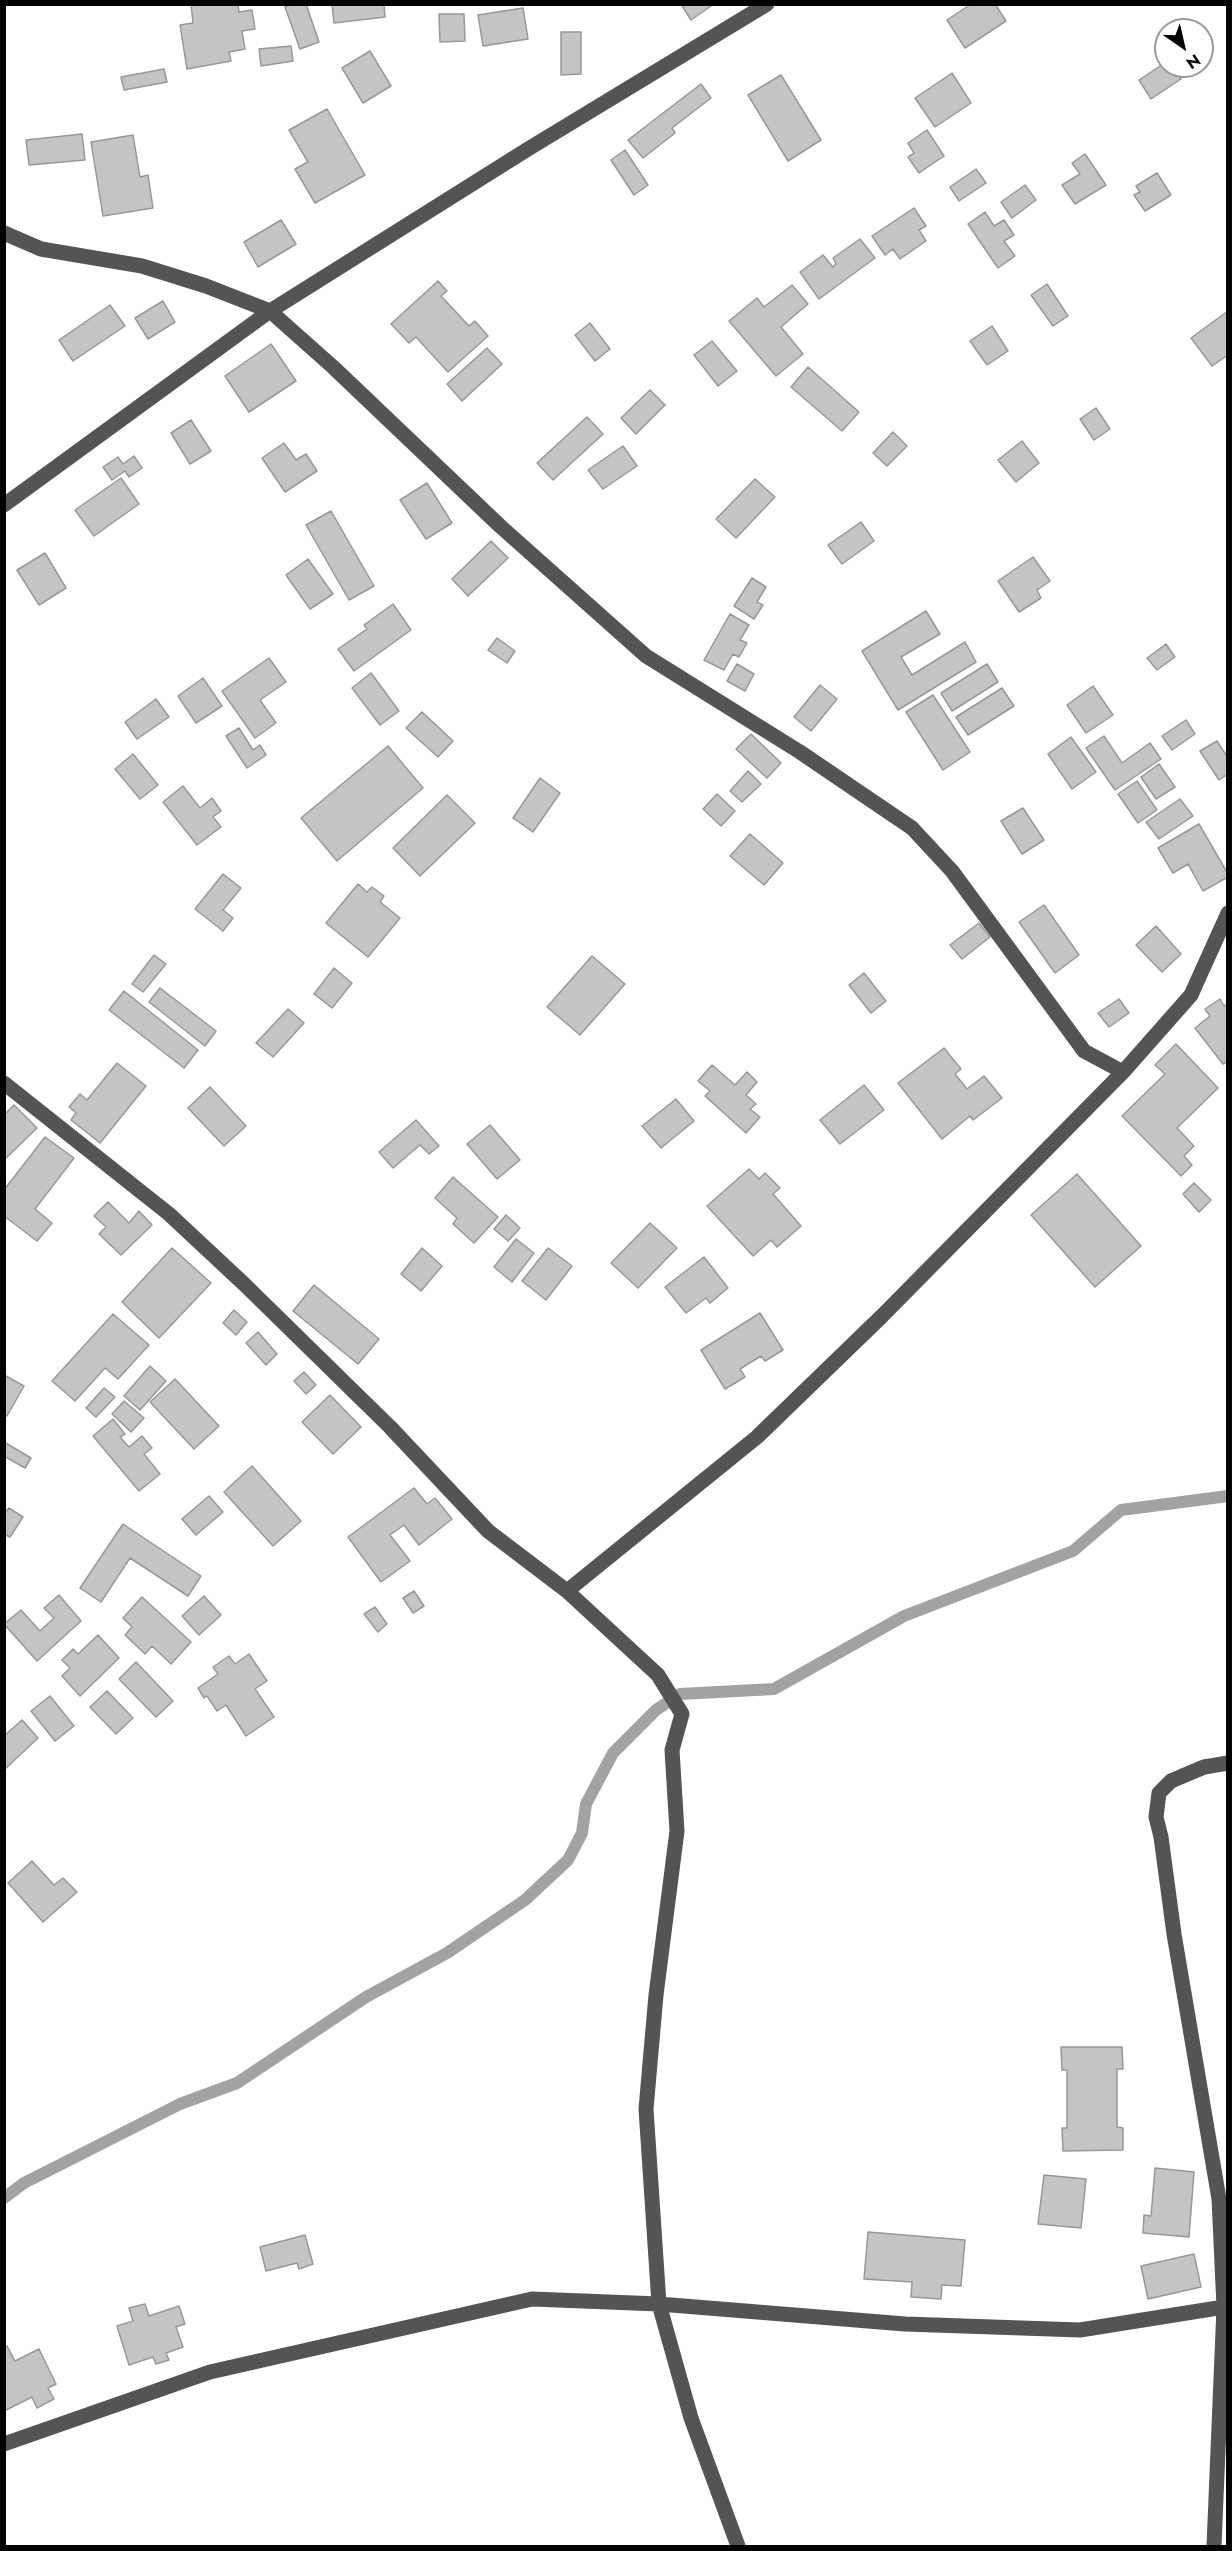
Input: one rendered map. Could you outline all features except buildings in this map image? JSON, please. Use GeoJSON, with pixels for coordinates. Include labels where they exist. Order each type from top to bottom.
{"type":"FeatureCollection","features":[{"type":"Feature","properties":{"kind":"street"},"geometry":{"type":"LineString","coordinates":[[4,505],[270,311],[528,148],[767,4]]}},
{"type":"Feature","properties":{"kind":"street"},"geometry":{"type":"LineString","coordinates":[[4,233],[41,249],[142,266],[206,286],[270,311],[333,367],[500,526],[646,656],[800,752],[912,828],[952,871],[1084,1051],[1123,1072]]}},
{"type":"Feature","properties":{"kind":"street"},"geometry":{"type":"LineString","coordinates":[[567,1591],[757,1437],[882,1316],[1123,1072],[1191,995],[1227,913]]}},
{"type":"Feature","properties":{"kind":"street"},"geometry":{"type":"LineString","coordinates":[[4,1083],[169,1214],[390,1427],[488,1531],[567,1591],[658,1675],[682,1714],[672,1750],[677,1831],[656,1995],[646,2109],[658,2304],[691,2418],[738,2547]]}},
{"type":"Feature","properties":{"kind":"street"},"geometry":{"type":"LineString","coordinates":[[1214,2547],[1224,2307],[1219,2199],[1156,1817],[1159,1793],[1171,1781],[1204,1767],[1227,1763]]}},
{"type":"Feature","properties":{"kind":"street"},"geometry":{"type":"LineString","coordinates":[[4,2444],[210,2372],[532,2299],[658,2304],[905,2324],[1080,2330],[1224,2307]]}},
{"type":"Feature","properties":{"kind":"waterway"},"geometry":{"type":"LineString","coordinates":[[4,2198],[24,2183],[180,2104],[237,2083],[366,1997],[447,1953],[525,1900],[568,1860],[582,1833],[586,1804],[613,1753],[656,1710],[680,1694],[774,1689],[904,1616],[1073,1551],[1121,1510],[1228,1496]]}}]}
